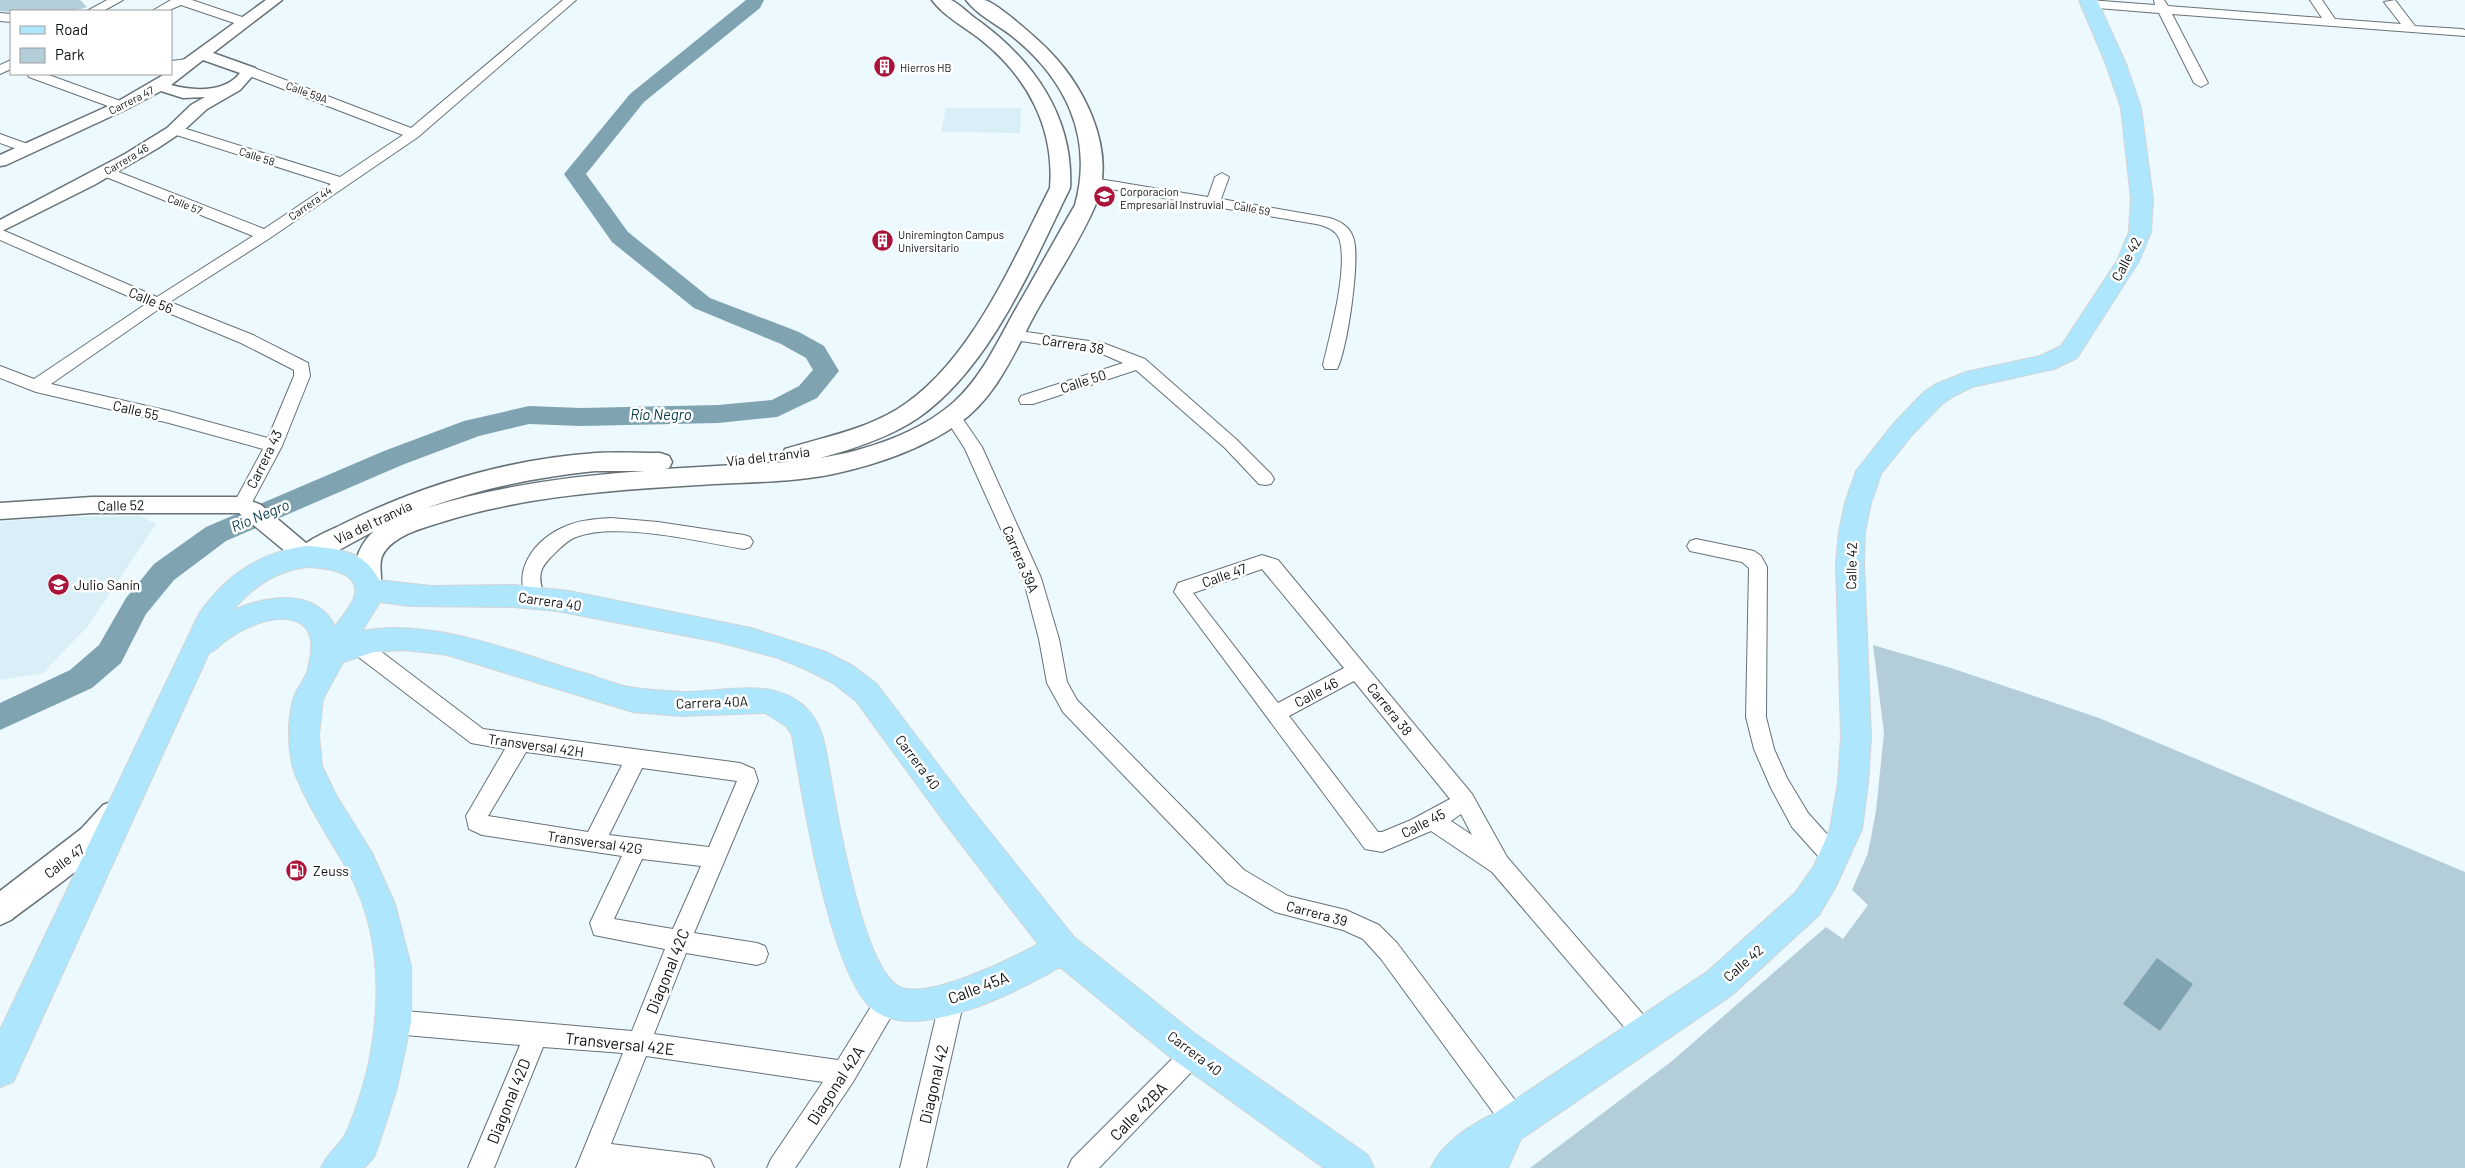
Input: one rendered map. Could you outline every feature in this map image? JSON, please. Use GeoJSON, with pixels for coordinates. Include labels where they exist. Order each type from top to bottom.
{"type":"FeatureCollection","features":[{"type":"Feature","properties":{"kind":"main road","name":"Vía del tranvía"},"geometry":{"type":"LineString","coordinates":[[307,555],[346,534],[406,506],[496,477],[596,462],[716,462],[804,453],[838,444],[870,432],[912,410],[926,398],[962,360],[985,328],[1060,188],[1063,170],[1055,134],[1046,108],[1032,84],[1001,48],[941,0]]}},
{"type":"Feature","properties":{"kind":"main road","name":"Vía del tranvía"},"geometry":{"type":"LineString","coordinates":[[370,588],[368,561],[372,550],[378,542],[412,522],[448,510],[537,490],[603,482],[806,469],[856,458],[920,433],[952,416],[980,390],[1013,336],[1085,205],[1093,182],[1091,150],[1086,129],[1077,106],[1056,69],[1019,33],[975,0]]}},
{"type":"Feature","properties":{"kind":"main road","name":"Calle 42"},"geometry":{"type":"LineString","coordinates":[[1450,1168],[1484,1138],[1511,1123],[1720,983],[1762,947],[1807,904],[1834,858],[1846,829],[1853,783],[1856,736],[1850,563],[1852,532],[1858,503],[1869,471],[1903,429],[1933,398],[1945,390],[1966,380],[2046,363],[2069,352],[2128,261],[2140,232],[2142,199],[2130,108],[2116,64],[2089,2]]}},
{"type":"Feature","properties":{"kind":"main road"},"geometry":{"type":"LineString","coordinates":[[0,1068],[195,651],[218,606],[246,581],[275,562],[307,555],[338,560],[359,570],[370,588],[366,602],[336,656],[308,699],[304,735],[307,766],[324,804],[361,863],[379,904],[394,966],[394,1022],[379,1088],[350,1160]]}},
{"type":"Feature","properties":{"kind":"main road","name":"Carrera 40"},"geometry":{"type":"LineString","coordinates":[[370,588],[398,595],[535,596],[761,642],[807,658],[853,680],[866,692],[959,817],[1062,948],[1194,1053],[1355,1168]]}},
{"type":"Feature","properties":{"kind":"main road"},"geometry":{"type":"LineString","coordinates":[[195,651],[211,634],[231,622],[252,614],[273,610],[288,610],[305,613],[317,620],[323,631],[325,643],[336,656]]}},
{"type":"Feature","properties":{"kind":"main road","name":"Carrera 40A"},"geometry":{"type":"LineString","coordinates":[[336,656],[390,638],[416,638],[447,644],[633,700],[681,704],[755,700],[770,701],[782,706],[796,717],[806,732],[829,845],[850,930],[870,982],[888,1000]]}},
{"type":"Feature","properties":{"kind":"main road","name":"Calle 47"},"geometry":{"type":"LineString","coordinates":[[0,910],[92,839],[122,806]]}},
{"type":"Feature","properties":{"kind":"main road","name":"Calle 45A"},"geometry":{"type":"LineString","coordinates":[[888,1000],[907,1004],[952,1000],[1020,971],[1062,948]]}},
{"type":"Feature","properties":{"kind":"main road"},"geometry":{"type":"LineString","coordinates":[[1490,1168],[1511,1123]]}},
{"type":"Feature","properties":{"kind":"street"},"geometry":{"type":"LineString","coordinates":[[95,10],[117,0]]}},
{"type":"Feature","properties":{"kind":"street"},"geometry":{"type":"LineString","coordinates":[[160,10],[181,0],[244,22]]}},
{"type":"Feature","properties":{"kind":"street","name":"Carrera 47"},"geometry":{"type":"LineString","coordinates":[[172,72],[275,0]]}},
{"type":"Feature","properties":{"kind":"street","name":"Carrera 44"},"geometry":{"type":"LineString","coordinates":[[36,386],[265,235],[340,182],[413,134],[570,0]]}},
{"type":"Feature","properties":{"kind":"street"},"geometry":{"type":"LineString","coordinates":[[2243,0],[2253,16]]}},
{"type":"Feature","properties":{"kind":"street"},"geometry":{"type":"LineString","coordinates":[[2316,0],[2331,22]]}},
{"type":"Feature","properties":{"kind":"street"},"geometry":{"type":"LineString","coordinates":[[2089,2],[2161,4],[2253,16],[2462,33]]}},
{"type":"Feature","properties":{"kind":"street"},"geometry":{"type":"LineString","coordinates":[[2390,2],[2411,29]]}},
{"type":"Feature","properties":{"kind":"street"},"geometry":{"type":"LineString","coordinates":[[2161,4],[2201,83]]}},
{"type":"Feature","properties":{"kind":"street"},"geometry":{"type":"LineString","coordinates":[[172,65],[194,58]]}},
{"type":"Feature","properties":{"kind":"street","name":"Calle 59A"},"geometry":{"type":"LineString","coordinates":[[194,58],[353,108],[413,134]]}},
{"type":"Feature","properties":{"kind":"street"},"geometry":{"type":"LineString","coordinates":[[37,75],[121,106]]}},
{"type":"Feature","properties":{"kind":"street","name":"Carrera 46"},"geometry":{"type":"LineString","coordinates":[[0,227],[106,172],[175,130],[190,113],[252,76]]}},
{"type":"Feature","properties":{"kind":"street"},"geometry":{"type":"LineString","coordinates":[[159,80],[183,93],[224,92]]}},
{"type":"Feature","properties":{"kind":"street","name":"Carrera 47"},"geometry":{"type":"LineString","coordinates":[[0,161],[121,106],[159,80]]}},
{"type":"Feature","properties":{"kind":"street","name":"Calle 58"},"geometry":{"type":"LineString","coordinates":[[175,130],[340,182]]}},
{"type":"Feature","properties":{"kind":"street"},"geometry":{"type":"LineString","coordinates":[[0,138],[28,149]]}},
{"type":"Feature","properties":{"kind":"street","name":"Calle 57"},"geometry":{"type":"LineString","coordinates":[[106,172],[265,235]]}},
{"type":"Feature","properties":{"kind":"street"},"geometry":{"type":"LineString","coordinates":[[1214,202],[1222,177]]}},
{"type":"Feature","properties":{"kind":"street","name":"Calle 59"},"geometry":{"type":"LineString","coordinates":[[1093,182],[1328,223],[1342,229],[1347,236],[1349,266],[1331,365]]}},
{"type":"Feature","properties":{"kind":"street","name":"Calle 56"},"geometry":{"type":"LineString","coordinates":[[0,234],[158,304],[247,339],[302,367]]}},
{"type":"Feature","properties":{"kind":"street","name":"Carrera 38"},"geometry":{"type":"LineString","coordinates":[[1013,336],[1103,348],[1139,363],[1231,444],[1264,479]]}},
{"type":"Feature","properties":{"kind":"street","name":"Calle 50"},"geometry":{"type":"LineString","coordinates":[[1027,400],[1139,363]]}},
{"type":"Feature","properties":{"kind":"street","name":"Carrera 43"},"geometry":{"type":"LineString","coordinates":[[302,367],[302,376],[273,446],[242,504],[307,555]]}},
{"type":"Feature","properties":{"kind":"street","name":"Calle 55"},"geometry":{"type":"LineString","coordinates":[[0,372],[36,386],[169,417],[273,446]]}},
{"type":"Feature","properties":{"kind":"street","name":"Carrera 39A"},"geometry":{"type":"LineString","coordinates":[[952,416],[973,447],[1032,578],[1049,639],[1057,683],[1070,706],[1092,731]]}},
{"type":"Feature","properties":{"kind":"street","name":"Calle 52"},"geometry":{"type":"LineString","coordinates":[[0,511],[92,506],[242,504]]}},
{"type":"Feature","properties":{"kind":"street"},"geometry":{"type":"LineString","coordinates":[[535,596],[529,576],[534,562],[558,539],[574,530],[596,525],[621,525],[744,542]]}},
{"type":"Feature","properties":{"kind":"street"},"geometry":{"type":"LineString","coordinates":[[275,562],[280,548],[280,535]]}},
{"type":"Feature","properties":{"kind":"street"},"geometry":{"type":"LineString","coordinates":[[1696,546],[1747,556],[1758,567],[1756,717],[1762,741],[1778,782],[1800,820],[1834,858]]}},
{"type":"Feature","properties":{"kind":"street","name":"Calle 47"},"geometry":{"type":"LineString","coordinates":[[1268,562],[1262,562],[1185,588],[1183,592],[1275,714]]}},
{"type":"Feature","properties":{"kind":"street","name":"Carrera 38"},"geometry":{"type":"LineString","coordinates":[[1268,562],[1464,801],[1499,864],[1645,1034]]}},
{"type":"Feature","properties":{"kind":"street","name":"Transversal 42H"},"geometry":{"type":"LineString","coordinates":[[336,656],[478,736],[740,772],[747,775]]}},
{"type":"Feature","properties":{"kind":"street","name":"Calle 46"},"geometry":{"type":"LineString","coordinates":[[1275,714],[1358,670]]}},
{"type":"Feature","properties":{"kind":"street"},"geometry":{"type":"LineString","coordinates":[[1275,714],[1373,842],[1380,843]]}},
{"type":"Feature","properties":{"kind":"street","name":"Carrera 39"},"geometry":{"type":"LineString","coordinates":[[1092,731],[1193,831],[1236,877],[1283,905],[1346,920],[1371,932],[1389,951],[1511,1123]]}},
{"type":"Feature","properties":{"kind":"street"},"geometry":{"type":"LineString","coordinates":[[477,822],[477,816],[520,742]]}},
{"type":"Feature","properties":{"kind":"street"},"geometry":{"type":"LineString","coordinates":[[594,843],[636,758]]}},
{"type":"Feature","properties":{"kind":"street","name":"Diagonal 42C"},"geometry":{"type":"LineString","coordinates":[[592,1161],[679,942],[748,781],[747,775]]}},
{"type":"Feature","properties":{"kind":"street","name":"Calle 45"},"geometry":{"type":"LineString","coordinates":[[1380,843],[1432,820],[1464,801]]}},
{"type":"Feature","properties":{"kind":"street","name":"Carrera 38"},"geometry":{"type":"LineString","coordinates":[[1432,820],[1499,864]]}},
{"type":"Feature","properties":{"kind":"street","name":"Transversal 42G"},"geometry":{"type":"LineString","coordinates":[[477,822],[594,843],[714,858]]}},
{"type":"Feature","properties":{"kind":"street"},"geometry":{"type":"LineString","coordinates":[[636,849],[601,923],[602,928],[757,954]]}},
{"type":"Feature","properties":{"kind":"street","name":"Diagonal 42A"},"geometry":{"type":"LineString","coordinates":[[780,1168],[844,1073],[888,1000]]}},
{"type":"Feature","properties":{"kind":"street","name":"Diagonal 42"},"geometry":{"type":"LineString","coordinates":[[914,1168],[952,1000]]}},
{"type":"Feature","properties":{"kind":"street","name":"Transversal 42E"},"geometry":{"type":"LineString","coordinates":[[394,1022],[638,1043],[844,1073]]}},
{"type":"Feature","properties":{"kind":"street","name":"Diagonal 42D"},"geometry":{"type":"LineString","coordinates":[[481,1168],[536,1035]]}},
{"type":"Feature","properties":{"kind":"street","name":"Calle 42BA"},"geometry":{"type":"LineString","coordinates":[[1081,1168],[1194,1053]]}},
{"type":"Feature","properties":{"kind":"street"},"geometry":{"type":"LineString","coordinates":[[592,1161],[700,1168]]}},
{"type":"Feature","properties":{"kind":"shaded area"},"geometry":{"type":"Polygon","coordinates":[[[946,108],[1021,108],[1020,133],[941,132],[946,108]]]}},
{"type":"Feature","properties":{"kind":"shaded area","name":"Julio Sanín"},"geometry":{"type":"Polygon","coordinates":[[[140,516],[156,524],[87,627],[43,673],[0,680],[0,522],[55,517],[140,516]]]}},
{"type":"Feature","properties":{"kind":"shaded area"},"geometry":{"type":"Polygon","coordinates":[[[2157,958],[2193,984],[2160,1031],[2123,1004],[2157,958]]]}},
{"type":"Feature","properties":{"kind":"green space"},"geometry":{"type":"Polygon","coordinates":[[[0,0],[80,0],[87,7],[74,10],[0,11],[0,0]]]}},
{"type":"Feature","properties":{"kind":"green space"},"geometry":{"type":"Polygon","coordinates":[[[1873,645],[1951,668],[2099,718],[2465,872],[2465,1168],[1530,1168],[1672,1061],[1826,927],[1843,939],[1868,905],[1852,890],[1868,853],[1876,811],[1884,733],[1873,645]]]}},
{"type":"Feature","properties":{"kind":"waterway","name":"Río Negro"},"geometry":{"type":"LineString","coordinates":[[0,717],[81,679],[110,654],[136,606],[164,572],[216,534],[393,458],[473,428],[529,415],[581,417],[718,414],[777,408],[808,392],[826,371],[815,352],[790,338],[702,303],[620,237],[575,174],[637,98],[753,4],[755,0]]}},
{"type":"Feature","properties":{"kind":"place","name":"Hierros HB"},"geometry":{"type":"Point","coordinates":[884,67]}},
{"type":"Feature","properties":{"kind":"place","name":"Corporacion Empresarial Instruvial"},"geometry":{"type":"Point","coordinates":[1104,197]}},
{"type":"Feature","properties":{"kind":"place","name":"Uniremington Campus Universitario"},"geometry":{"type":"Point","coordinates":[882,240]}},
{"type":"Feature","properties":{"kind":"place","name":"Julio Sanín"},"geometry":{"type":"Point","coordinates":[58,584]}},
{"type":"Feature","properties":{"kind":"place","name":"Zeuss"},"geometry":{"type":"Point","coordinates":[297,870]}}]}
